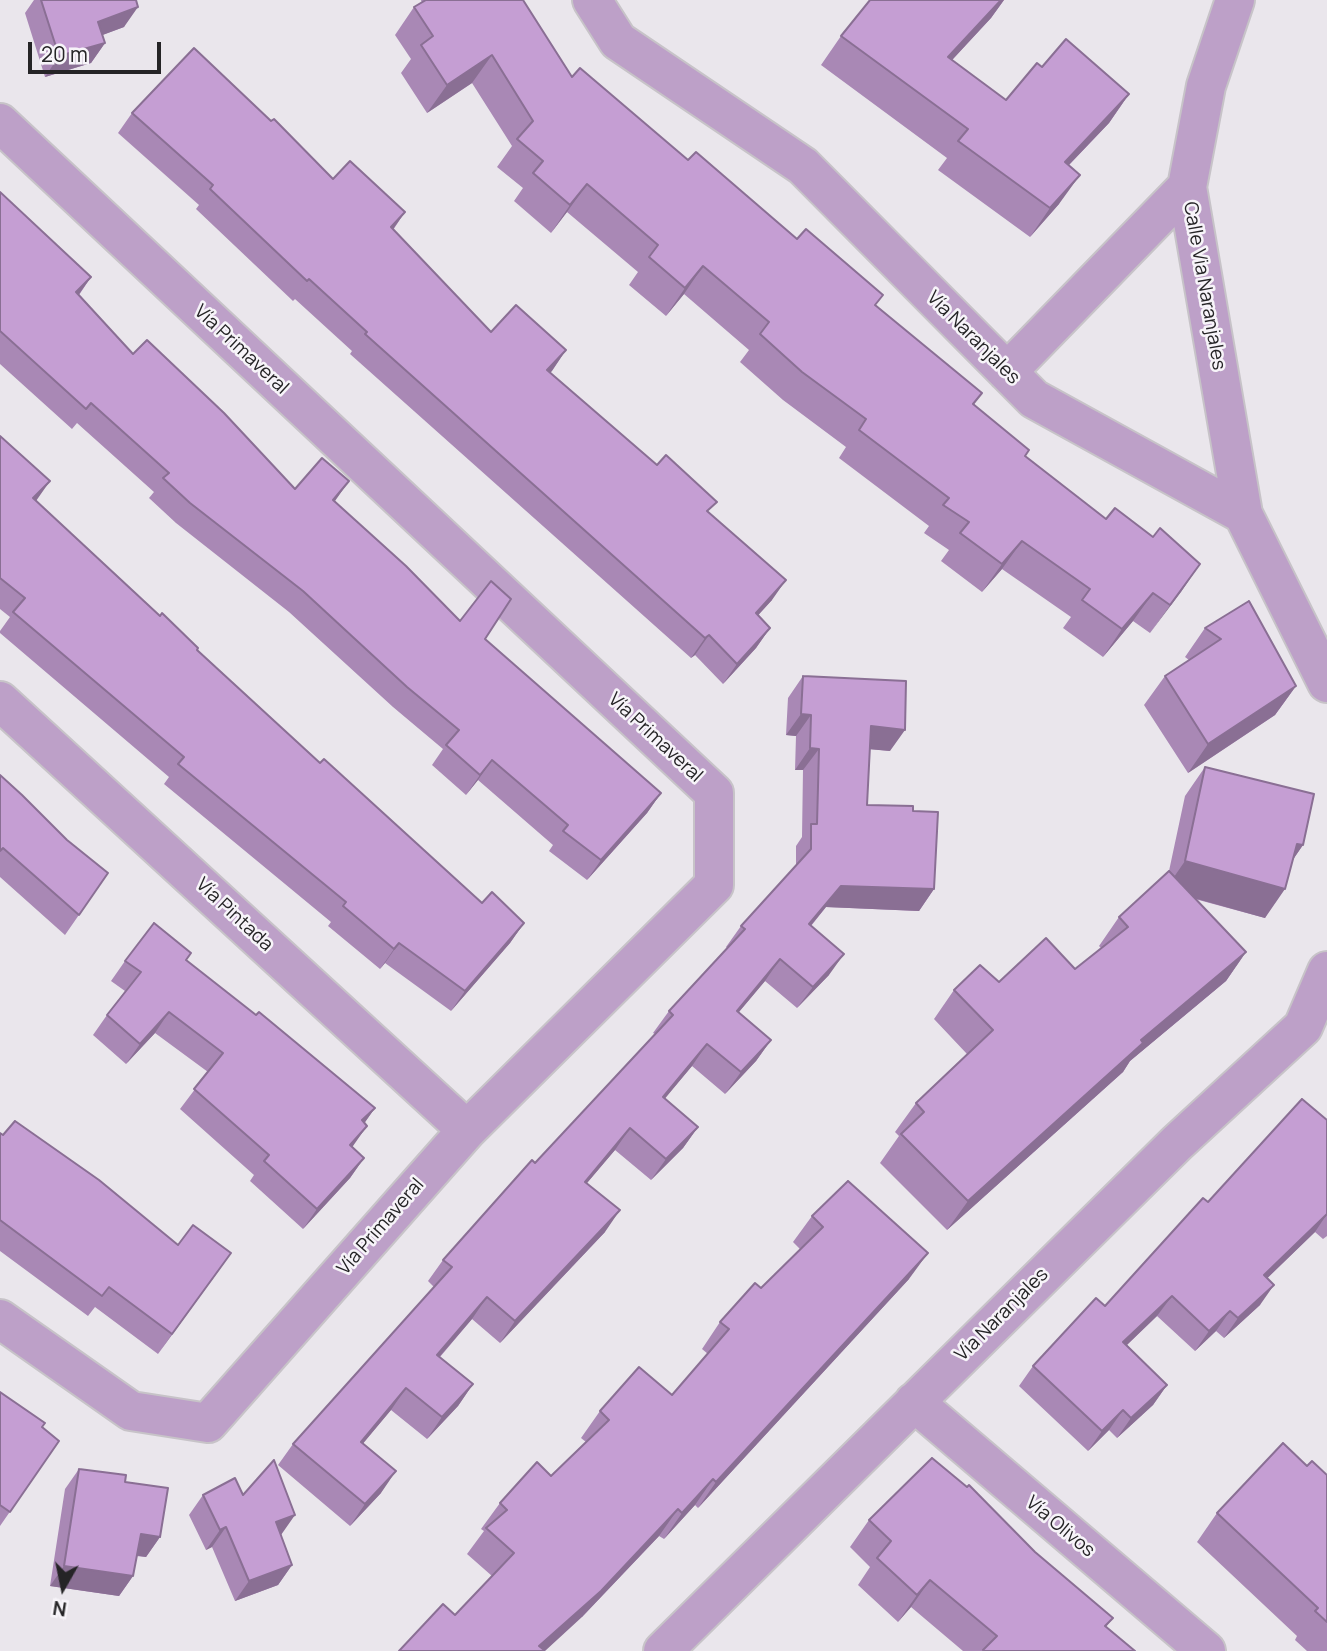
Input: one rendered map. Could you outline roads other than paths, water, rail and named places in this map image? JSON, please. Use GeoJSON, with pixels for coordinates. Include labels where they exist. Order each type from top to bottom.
{"type":"FeatureCollection","features":[{"type":"Feature","properties":{"kind":"street","name":"Vía Naranjales"},"geometry":{"type":"LineString","coordinates":[[592,0],[618,41],[803,166],[1034,398],[1243,514]]}},
{"type":"Feature","properties":{"kind":"street"},"geometry":{"type":"LineString","coordinates":[[1186,187],[1206,86],[1235,0]]}},
{"type":"Feature","properties":{"kind":"street","name":"Vía Primaveral"},"geometry":{"type":"LineString","coordinates":[[0,123],[714,793],[714,885],[467,1130],[208,1423],[131,1411],[0,1319]]}},
{"type":"Feature","properties":{"kind":"street","name":"Calle Via Naranjales"},"geometry":{"type":"LineString","coordinates":[[1007,372],[1186,187]]}},
{"type":"Feature","properties":{"kind":"street","name":"Calle Via Naranjales"},"geometry":{"type":"LineString","coordinates":[[1186,187],[1243,514]]}},
{"type":"Feature","properties":{"kind":"street"},"geometry":{"type":"LineString","coordinates":[[1243,514],[1327,683]]}},
{"type":"Feature","properties":{"kind":"street","name":"Vía Pintada"},"geometry":{"type":"LineString","coordinates":[[0,701],[467,1130]]}},
{"type":"Feature","properties":{"kind":"street","name":"Vía Naranjales"},"geometry":{"type":"LineString","coordinates":[[663,1651],[1177,1143],[1303,1027],[1327,971]]}},
{"type":"Feature","properties":{"kind":"street","name":"Vía Olivos"},"geometry":{"type":"LineString","coordinates":[[914,1402],[1206,1651]]}}]}
